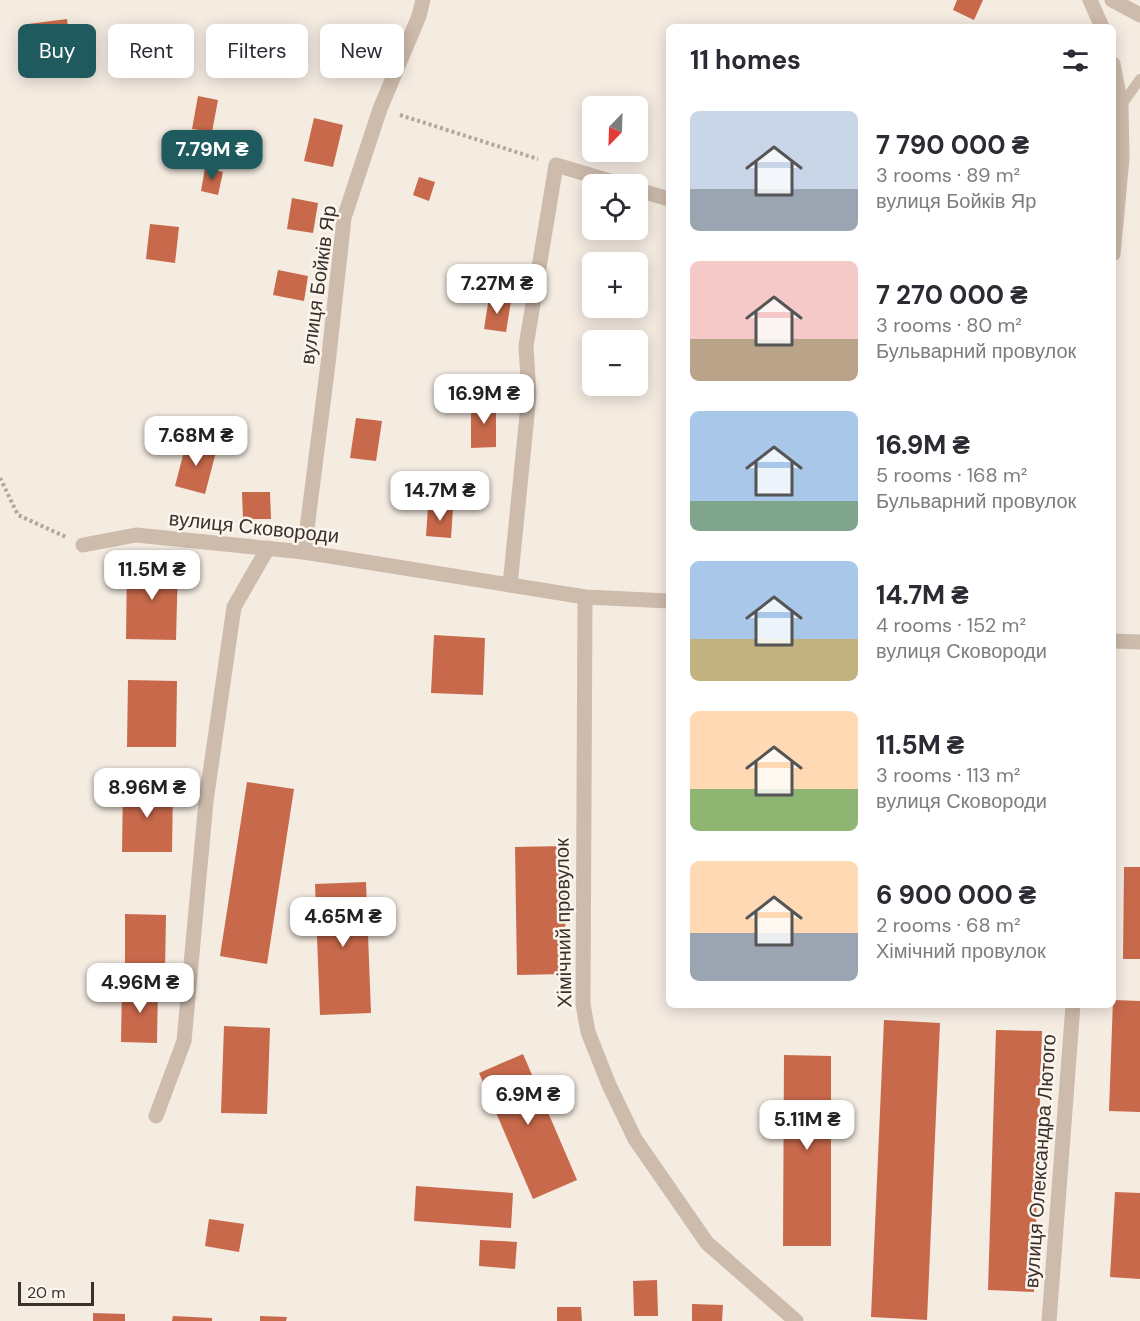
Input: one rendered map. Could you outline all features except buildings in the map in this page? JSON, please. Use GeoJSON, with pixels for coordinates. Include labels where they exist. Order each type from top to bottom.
{"type":"FeatureCollection","features":[{"type":"Feature","properties":{"kind":"street","name":"вулиця Бойків Яр"},"geometry":{"type":"LineString","coordinates":[[304,552],[344,218],[380,109],[419,16],[423,0]]}},
{"type":"Feature","properties":{"kind":"street"},"geometry":{"type":"LineString","coordinates":[[1090,0],[1101,24]]}},
{"type":"Feature","properties":{"kind":"street"},"geometry":{"type":"LineString","coordinates":[[1112,0],[1140,15]]}},
{"type":"Feature","properties":{"kind":"street"},"geometry":{"type":"LineString","coordinates":[[1116,80],[1121,106],[1122,158],[1116,222]]}},
{"type":"Feature","properties":{"kind":"street"},"geometry":{"type":"LineString","coordinates":[[510,585],[529,394],[526,346],[556,165],[586,174]]}},
{"type":"Feature","properties":{"kind":"street"},"geometry":{"type":"LineString","coordinates":[[648,193],[666,198]]}},
{"type":"Feature","properties":{"kind":"street","name":"вулиця Сковороди"},"geometry":{"type":"LineString","coordinates":[[83,545],[136,535],[304,552],[585,597],[666,601]]}},
{"type":"Feature","properties":{"kind":"street"},"geometry":{"type":"LineString","coordinates":[[156,1116],[184,1041],[206,801],[234,607],[268,548]]}},
{"type":"Feature","properties":{"kind":"street","name":"Хімічний провулок"},"geometry":{"type":"LineString","coordinates":[[585,597],[583,1004],[588,1032],[609,1085],[635,1138],[707,1243],[796,1321]]}},
{"type":"Feature","properties":{"kind":"street"},"geometry":{"type":"LineString","coordinates":[[1116,641],[1140,642]]}},
{"type":"Feature","properties":{"kind":"street","name":"вулиця Олександра Лютого"},"geometry":{"type":"LineString","coordinates":[[1049,1321],[1073,1008]]}},
{"type":"Feature","properties":{"kind":"lane"},"geometry":{"type":"LineString","coordinates":[[1121,106],[1140,79]]}},
{"type":"Feature","properties":{"kind":"path"},"geometry":{"type":"LineString","coordinates":[[380,109],[556,165]]}},
{"type":"Feature","properties":{"kind":"path"},"geometry":{"type":"LineString","coordinates":[[0,478],[18,515],[83,545]]}}]}
